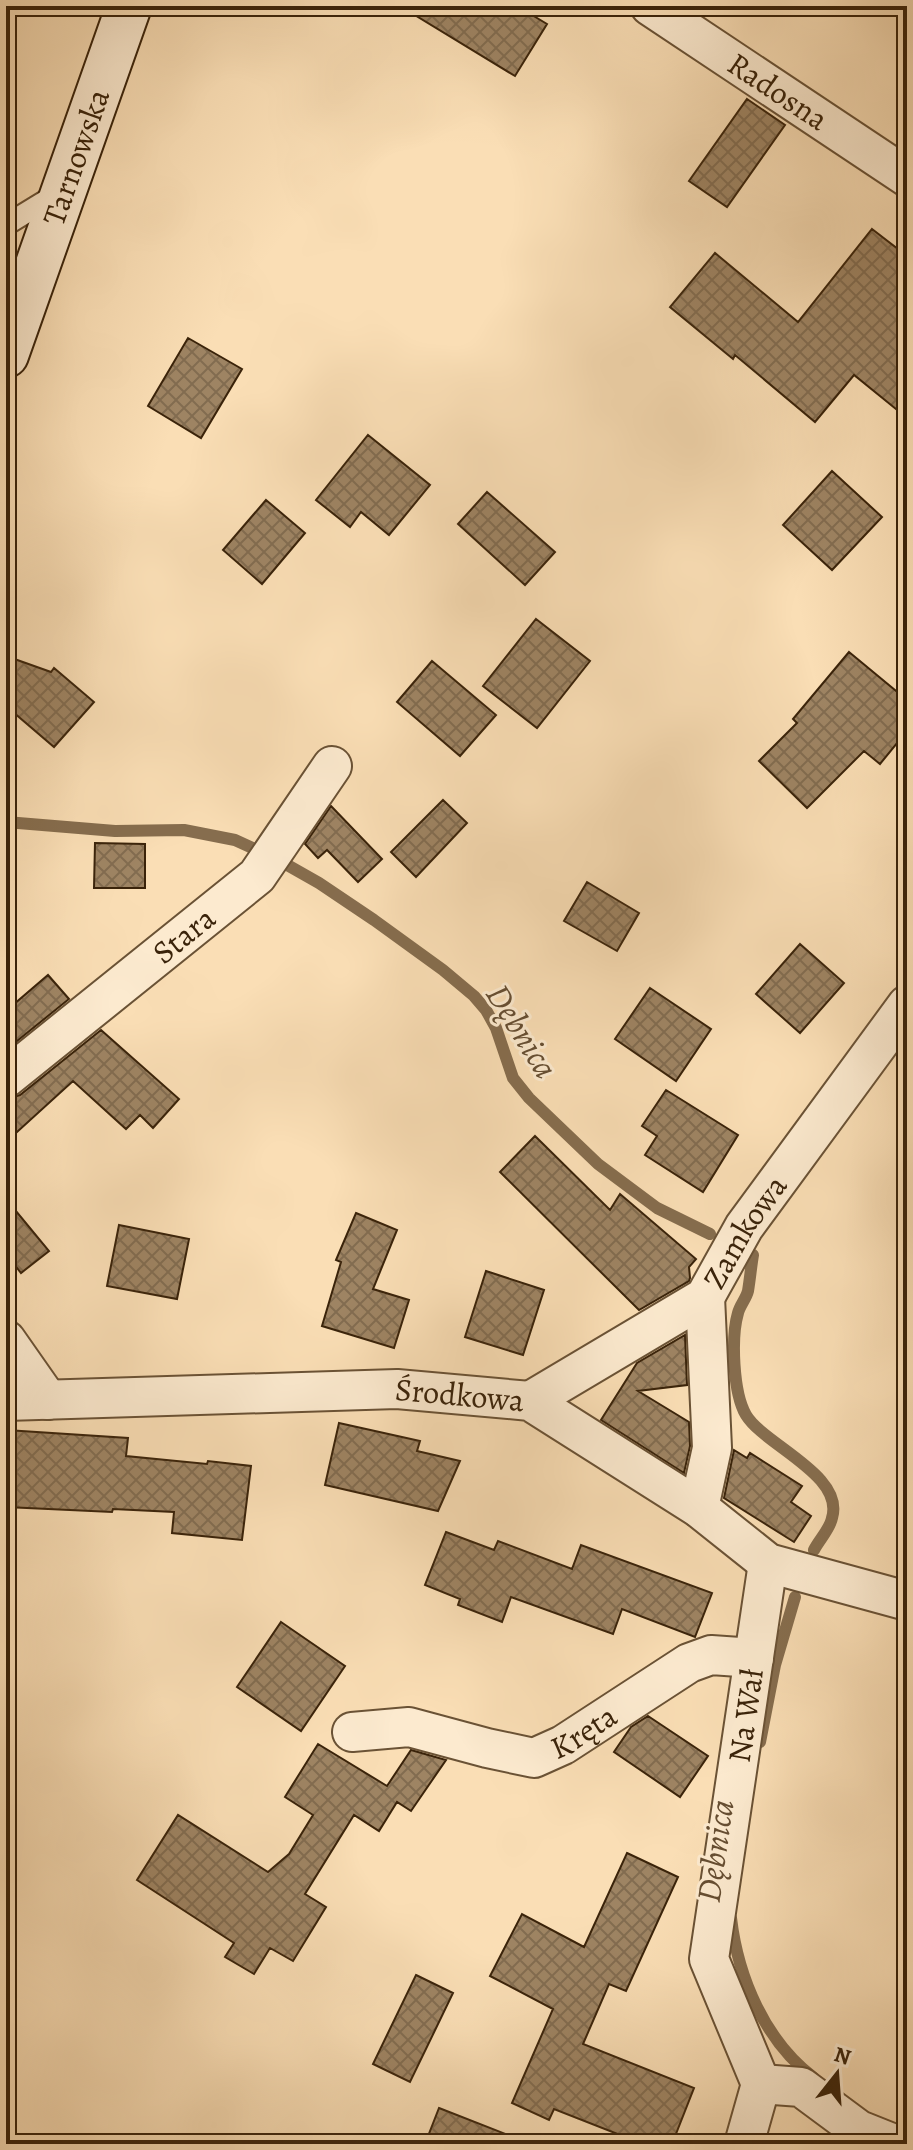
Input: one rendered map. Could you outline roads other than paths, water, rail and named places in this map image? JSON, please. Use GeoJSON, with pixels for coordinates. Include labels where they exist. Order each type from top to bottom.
{"type":"FeatureCollection","features":[{"type":"Feature","properties":{"kind":"main road","name":"Tarnowska"},"geometry":{"type":"LineString","coordinates":[[6,355],[129,6]]}},
{"type":"Feature","properties":{"kind":"street","name":"Radosna"},"geometry":{"type":"LineString","coordinates":[[650,6],[907,177]]}},
{"type":"Feature","properties":{"kind":"street","name":"Stara"},"geometry":{"type":"LineString","coordinates":[[6,1078],[257,876],[332,766]]}},
{"type":"Feature","properties":{"kind":"street","name":"Zamkowa"},"geometry":{"type":"LineString","coordinates":[[530,1401],[705,1297],[744,1227],[907,1005]]}},
{"type":"Feature","properties":{"kind":"street"},"geometry":{"type":"LineString","coordinates":[[699,1508],[712,1448],[705,1297]]}},
{"type":"Feature","properties":{"kind":"street"},"geometry":{"type":"LineString","coordinates":[[6,1340],[48,1400]]}},
{"type":"Feature","properties":{"kind":"street","name":"Środkowa"},"geometry":{"type":"LineString","coordinates":[[6,1401],[397,1389],[530,1401],[699,1508],[768,1563],[907,1601]]}},
{"type":"Feature","properties":{"kind":"street","name":"Na Wał"},"geometry":{"type":"LineString","coordinates":[[761,2084],[709,1959],[768,1563]]}},
{"type":"Feature","properties":{"kind":"street","name":"Kręta"},"geometry":{"type":"LineString","coordinates":[[352,1732],[409,1727],[534,1758],[563,1745],[689,1663],[711,1655],[754,1658]]}},
{"type":"Feature","properties":{"kind":"street"},"geometry":{"type":"LineString","coordinates":[[744,2144],[761,2084],[801,2087],[859,2130],[894,2144]]}},
{"type":"Feature","properties":{"kind":"lane"},"geometry":{"type":"LineString","coordinates":[[6,225],[65,189]]}},
{"type":"Feature","properties":{"kind":"waterway","name":"Dębnica"},"geometry":{"type":"LineString","coordinates":[[6,822],[115,831],[184,830],[235,840],[257,850]]}},
{"type":"Feature","properties":{"kind":"waterway","name":"Dębnica"},"geometry":{"type":"LineString","coordinates":[[282,862],[374,920],[474,996],[496,1028],[513,1078],[529,1098],[598,1164],[657,1208],[710,1234]]}},
{"type":"Feature","properties":{"kind":"waterway","name":"Dębnica"},"geometry":{"type":"LineString","coordinates":[[753,1255],[748,1291],[739,1310],[734,1336],[738,1393],[746,1415],[755,1426],[815,1474],[827,1488],[833,1502],[832,1518],[814,1550]]}},
{"type":"Feature","properties":{"kind":"waterway","name":"Dębnica"},"geometry":{"type":"LineString","coordinates":[[760,1742],[775,1665],[795,1597]]}},
{"type":"Feature","properties":{"kind":"waterway","name":"Dębnica"},"geometry":{"type":"LineString","coordinates":[[731,1918],[740,1963],[757,2007],[781,2046],[814,2078]]}}]}
